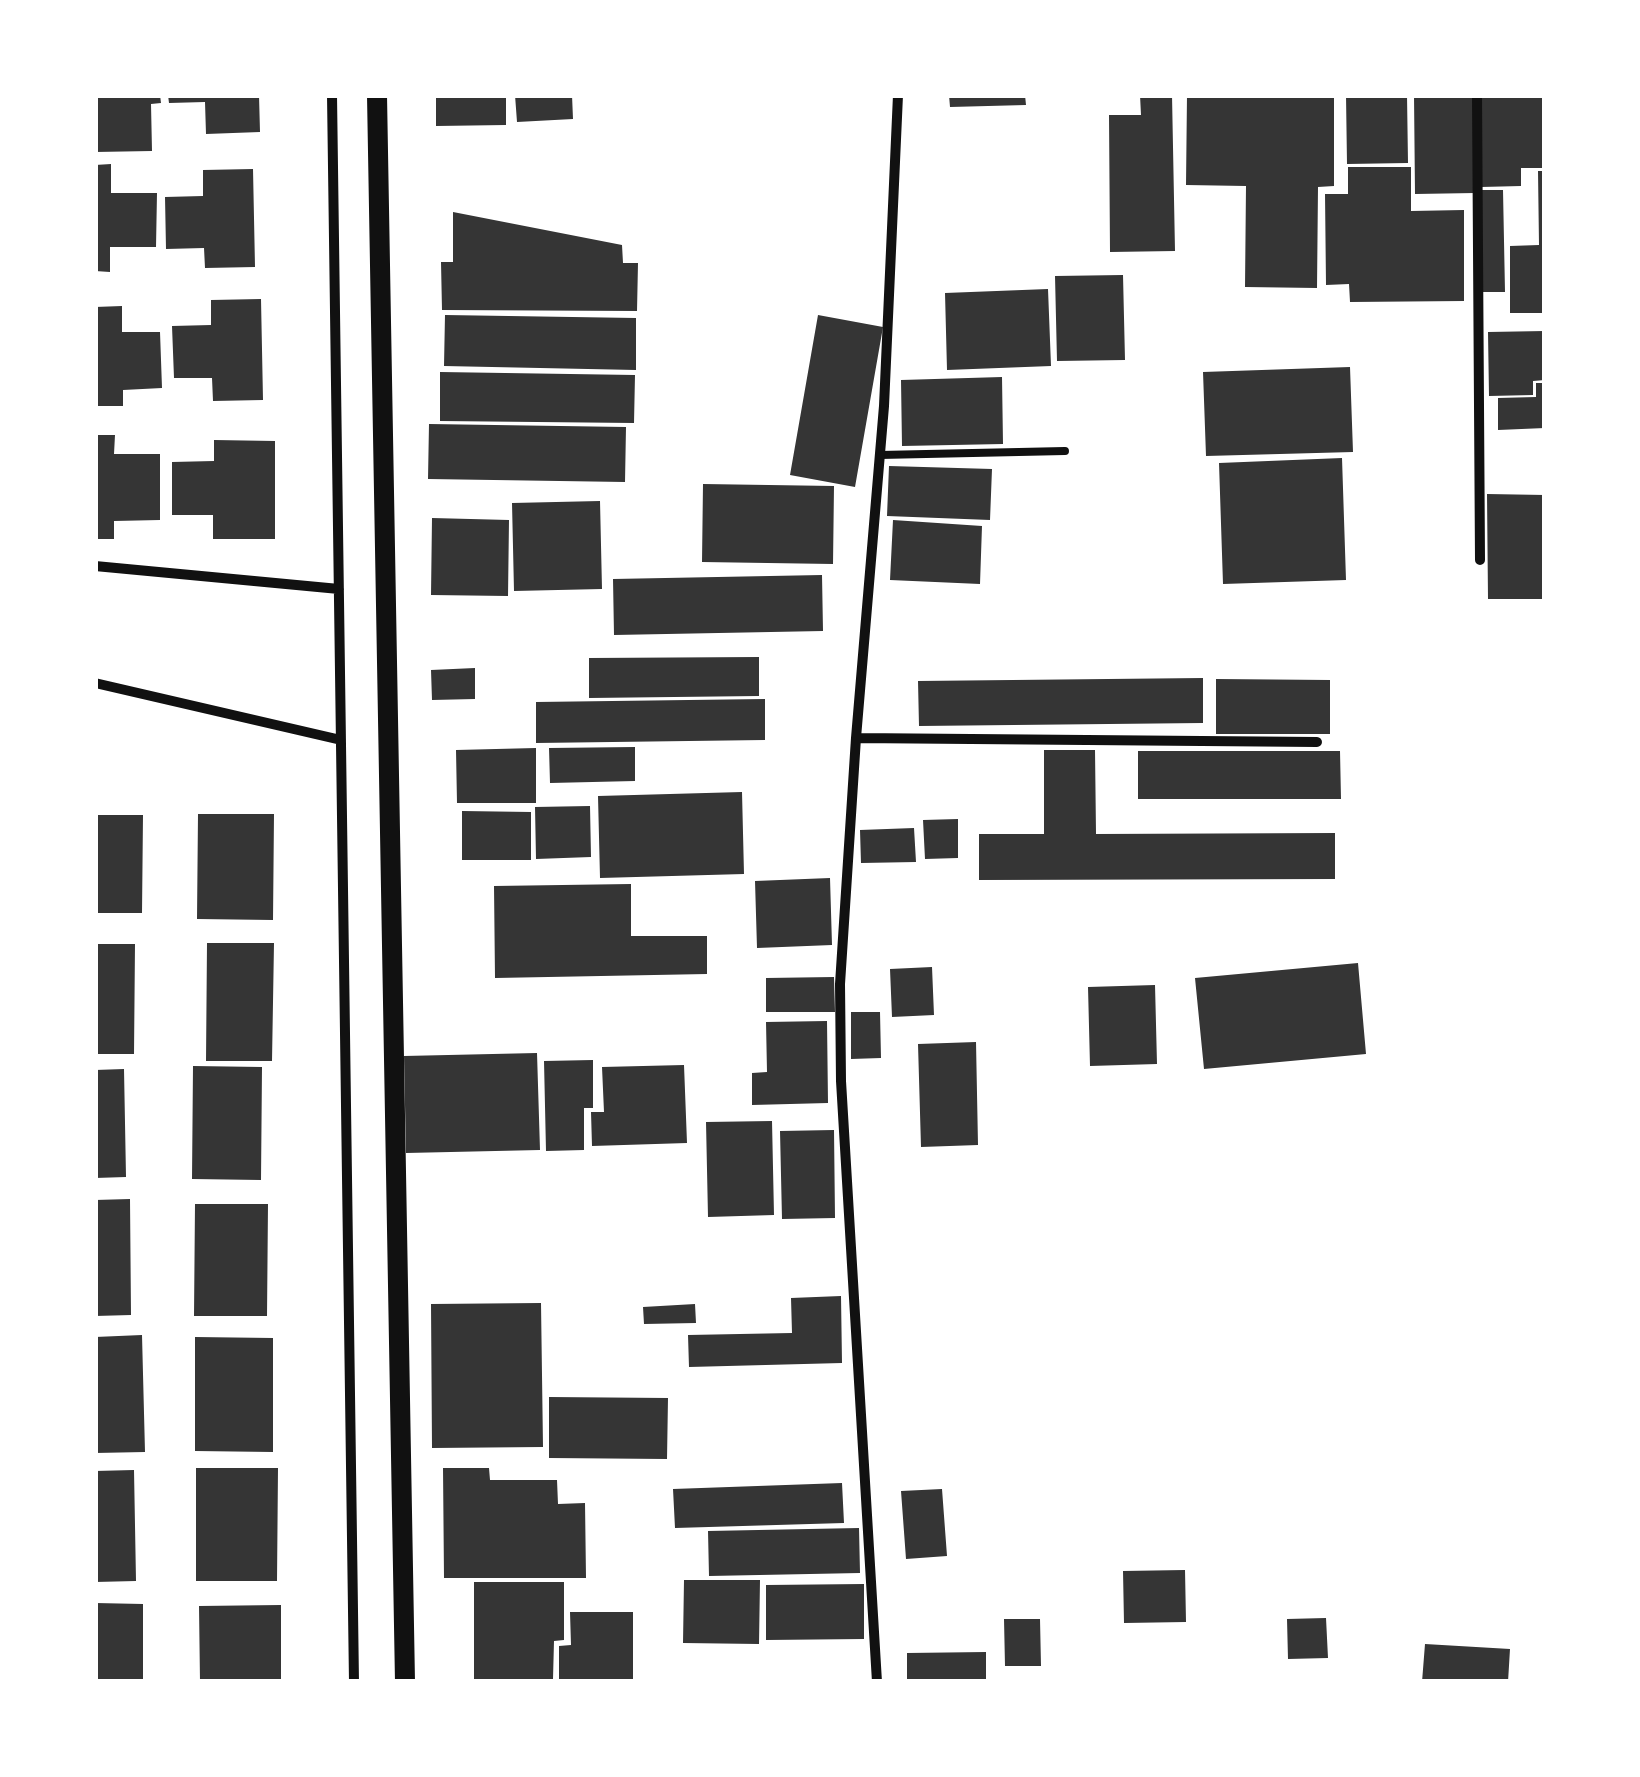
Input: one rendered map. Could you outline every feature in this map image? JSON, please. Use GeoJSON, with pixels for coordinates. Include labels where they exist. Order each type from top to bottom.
{"type":"FeatureCollection","features":[{"type":"Feature","properties":{"kind":"main road"},"geometry":{"type":"LineString","coordinates":[[377,95],[405,1682]]}},
{"type":"Feature","properties":{"kind":"street"},"geometry":{"type":"LineString","coordinates":[[332,95],[354,1682]]}},
{"type":"Feature","properties":{"kind":"street"},"geometry":{"type":"LineString","coordinates":[[877,1682],[841,1081],[840,984],[880,454],[898,95]]}},
{"type":"Feature","properties":{"kind":"street"},"geometry":{"type":"LineString","coordinates":[[1477,95],[1480,560]]}},
{"type":"Feature","properties":{"kind":"street"},"geometry":{"type":"LineString","coordinates":[[95,566],[339,589]]}},
{"type":"Feature","properties":{"kind":"street"},"geometry":{"type":"LineString","coordinates":[[95,683],[341,740]]}},
{"type":"Feature","properties":{"kind":"street"},"geometry":{"type":"LineString","coordinates":[[856,738],[1317,742]]}},
{"type":"Feature","properties":{"kind":"lane"},"geometry":{"type":"LineString","coordinates":[[880,454],[1065,451]]}},
{"type":"Feature","properties":{"kind":"building"},"geometry":{"type":"Polygon","coordinates":[[[95,95],[160,95],[161,103],[151,104],[152,151],[95,152],[95,95]]]}},
{"type":"Feature","properties":{"kind":"building"},"geometry":{"type":"Polygon","coordinates":[[[168,95],[259,95],[260,132],[206,134],[205,102],[169,103],[168,95]]]}},
{"type":"Feature","properties":{"kind":"building"},"geometry":{"type":"Polygon","coordinates":[[[436,95],[506,95],[506,125],[436,126],[436,95]]]}},
{"type":"Feature","properties":{"kind":"building"},"geometry":{"type":"Polygon","coordinates":[[[515,95],[572,95],[573,119],[517,122],[515,95]]]}},
{"type":"Feature","properties":{"kind":"building"},"geometry":{"type":"Polygon","coordinates":[[[949,95],[1025,95],[1026,105],[950,107],[949,95]]]}},
{"type":"Feature","properties":{"kind":"building"},"geometry":{"type":"Polygon","coordinates":[[[1140,95],[1172,95],[1175,251],[1110,252],[1109,115],[1141,115],[1140,95]]]}},
{"type":"Feature","properties":{"kind":"building"},"geometry":{"type":"Polygon","coordinates":[[[1187,95],[1334,95],[1334,186],[1318,187],[1317,288],[1245,287],[1246,186],[1186,185],[1187,95]]]}},
{"type":"Feature","properties":{"kind":"building"},"geometry":{"type":"Polygon","coordinates":[[[1346,95],[1407,95],[1408,163],[1347,164],[1346,95]]]}},
{"type":"Feature","properties":{"kind":"building"},"geometry":{"type":"Polygon","coordinates":[[[1414,95],[1473,95],[1475,193],[1415,194],[1414,95]]]}},
{"type":"Feature","properties":{"kind":"building"},"geometry":{"type":"Polygon","coordinates":[[[1480,95],[1545,95],[1545,168],[1521,168],[1521,186],[1481,187],[1480,95]]]}},
{"type":"Feature","properties":{"kind":"building"},"geometry":{"type":"Polygon","coordinates":[[[111,164],[111,193],[157,193],[156,247],[110,247],[110,272],[95,271],[95,165],[111,164]]]}},
{"type":"Feature","properties":{"kind":"building"},"geometry":{"type":"Polygon","coordinates":[[[1348,167],[1411,167],[1411,211],[1464,210],[1464,301],[1350,302],[1349,284],[1326,285],[1325,194],[1348,194],[1348,167]]]}},
{"type":"Feature","properties":{"kind":"building"},"geometry":{"type":"Polygon","coordinates":[[[253,169],[255,267],[205,268],[204,248],[166,249],[165,197],[203,196],[203,170],[253,169]]]}},
{"type":"Feature","properties":{"kind":"building"},"geometry":{"type":"Polygon","coordinates":[[[1538,171],[1545,171],[1545,313],[1510,313],[1510,246],[1539,245],[1538,171]]]}},
{"type":"Feature","properties":{"kind":"building"},"geometry":{"type":"Polygon","coordinates":[[[1480,190],[1503,190],[1505,292],[1482,292],[1480,190]]]}},
{"type":"Feature","properties":{"kind":"building"},"geometry":{"type":"Polygon","coordinates":[[[453,212],[622,245],[623,263],[638,263],[637,311],[442,310],[441,262],[453,262],[453,212]]]}},
{"type":"Feature","properties":{"kind":"building"},"geometry":{"type":"Polygon","coordinates":[[[1123,275],[1125,360],[1057,361],[1055,276],[1123,275]]]}},
{"type":"Feature","properties":{"kind":"building"},"geometry":{"type":"Polygon","coordinates":[[[1048,289],[1051,366],[947,370],[945,293],[1048,289]]]}},
{"type":"Feature","properties":{"kind":"building"},"geometry":{"type":"Polygon","coordinates":[[[261,299],[263,400],[213,401],[212,378],[174,378],[172,326],[211,325],[211,300],[261,299]]]}},
{"type":"Feature","properties":{"kind":"building"},"geometry":{"type":"Polygon","coordinates":[[[122,306],[122,332],[160,332],[162,388],[123,390],[123,406],[95,406],[95,307],[122,306]]]}},
{"type":"Feature","properties":{"kind":"building"},"geometry":{"type":"Polygon","coordinates":[[[445,315],[636,318],[636,370],[444,366],[445,315]]]}},
{"type":"Feature","properties":{"kind":"building"},"geometry":{"type":"Polygon","coordinates":[[[818,315],[883,327],[855,487],[790,475],[818,315]]]}},
{"type":"Feature","properties":{"kind":"building"},"geometry":{"type":"Polygon","coordinates":[[[1545,331],[1545,380],[1533,381],[1533,395],[1489,396],[1488,332],[1545,331]]]}},
{"type":"Feature","properties":{"kind":"building"},"geometry":{"type":"Polygon","coordinates":[[[1350,367],[1353,452],[1206,456],[1203,372],[1350,367]]]}},
{"type":"Feature","properties":{"kind":"building"},"geometry":{"type":"Polygon","coordinates":[[[440,372],[635,375],[634,423],[440,421],[440,372]]]}},
{"type":"Feature","properties":{"kind":"building"},"geometry":{"type":"Polygon","coordinates":[[[1002,377],[1003,444],[902,446],[901,380],[1002,377]]]}},
{"type":"Feature","properties":{"kind":"building"},"geometry":{"type":"Polygon","coordinates":[[[1536,383],[1545,383],[1545,428],[1498,430],[1498,398],[1536,397],[1536,383]]]}},
{"type":"Feature","properties":{"kind":"building"},"geometry":{"type":"Polygon","coordinates":[[[429,424],[626,427],[625,482],[428,479],[429,424]]]}},
{"type":"Feature","properties":{"kind":"building"},"geometry":{"type":"Polygon","coordinates":[[[95,435],[115,435],[114,454],[160,454],[160,520],[114,521],[114,539],[95,539],[95,435]]]}},
{"type":"Feature","properties":{"kind":"building"},"geometry":{"type":"Polygon","coordinates":[[[214,440],[275,441],[275,539],[213,539],[213,515],[172,515],[172,462],[214,461],[214,440]]]}},
{"type":"Feature","properties":{"kind":"building"},"geometry":{"type":"Polygon","coordinates":[[[1342,458],[1346,580],[1223,584],[1219,463],[1342,458]]]}},
{"type":"Feature","properties":{"kind":"building"},"geometry":{"type":"Polygon","coordinates":[[[889,466],[992,469],[990,520],[887,516],[889,466]]]}},
{"type":"Feature","properties":{"kind":"building"},"geometry":{"type":"Polygon","coordinates":[[[703,484],[834,486],[833,564],[702,562],[703,484]]]}},
{"type":"Feature","properties":{"kind":"building"},"geometry":{"type":"Polygon","coordinates":[[[1487,494],[1545,495],[1545,599],[1488,599],[1487,494]]]}},
{"type":"Feature","properties":{"kind":"building"},"geometry":{"type":"Polygon","coordinates":[[[600,501],[602,589],[514,591],[512,503],[600,501]]]}},
{"type":"Feature","properties":{"kind":"building"},"geometry":{"type":"Polygon","coordinates":[[[432,518],[509,520],[508,596],[431,595],[432,518]]]}},
{"type":"Feature","properties":{"kind":"building"},"geometry":{"type":"Polygon","coordinates":[[[893,520],[982,526],[980,584],[890,580],[893,520]]]}},
{"type":"Feature","properties":{"kind":"building"},"geometry":{"type":"Polygon","coordinates":[[[822,575],[823,631],[614,635],[613,579],[822,575]]]}},
{"type":"Feature","properties":{"kind":"building"},"geometry":{"type":"Polygon","coordinates":[[[759,657],[759,696],[589,698],[589,658],[759,657]]]}},
{"type":"Feature","properties":{"kind":"building"},"geometry":{"type":"Polygon","coordinates":[[[475,668],[475,699],[432,700],[431,670],[475,668]]]}},
{"type":"Feature","properties":{"kind":"building"},"geometry":{"type":"Polygon","coordinates":[[[1203,678],[1203,723],[919,726],[918,681],[1203,678]]]}},
{"type":"Feature","properties":{"kind":"building"},"geometry":{"type":"Polygon","coordinates":[[[1216,679],[1330,680],[1330,734],[1216,734],[1216,679]]]}},
{"type":"Feature","properties":{"kind":"building"},"geometry":{"type":"Polygon","coordinates":[[[765,699],[765,740],[536,743],[536,702],[765,699]]]}},
{"type":"Feature","properties":{"kind":"building"},"geometry":{"type":"Polygon","coordinates":[[[635,747],[635,781],[550,783],[549,748],[635,747]]]}},
{"type":"Feature","properties":{"kind":"building"},"geometry":{"type":"Polygon","coordinates":[[[536,748],[536,803],[457,803],[456,750],[536,748]]]}},
{"type":"Feature","properties":{"kind":"building"},"geometry":{"type":"Polygon","coordinates":[[[1044,750],[1095,750],[1096,834],[1335,833],[1335,879],[979,880],[979,834],[1044,834],[1044,750]]]}},
{"type":"Feature","properties":{"kind":"building"},"geometry":{"type":"Polygon","coordinates":[[[1138,751],[1340,751],[1341,799],[1138,799],[1138,751]]]}},
{"type":"Feature","properties":{"kind":"building"},"geometry":{"type":"Polygon","coordinates":[[[742,792],[744,874],[600,878],[598,796],[742,792]]]}},
{"type":"Feature","properties":{"kind":"building"},"geometry":{"type":"Polygon","coordinates":[[[590,806],[591,857],[536,859],[535,807],[590,806]]]}},
{"type":"Feature","properties":{"kind":"building"},"geometry":{"type":"Polygon","coordinates":[[[462,811],[531,812],[531,860],[462,860],[462,811]]]}},
{"type":"Feature","properties":{"kind":"building"},"geometry":{"type":"Polygon","coordinates":[[[198,814],[274,814],[273,920],[197,919],[198,814]]]}},
{"type":"Feature","properties":{"kind":"building"},"geometry":{"type":"Polygon","coordinates":[[[95,815],[143,815],[142,913],[95,913],[95,815]]]}},
{"type":"Feature","properties":{"kind":"building"},"geometry":{"type":"Polygon","coordinates":[[[958,819],[958,858],[925,859],[923,820],[958,819]]]}},
{"type":"Feature","properties":{"kind":"building"},"geometry":{"type":"Polygon","coordinates":[[[914,828],[916,862],[861,863],[860,830],[914,828]]]}},
{"type":"Feature","properties":{"kind":"building"},"geometry":{"type":"Polygon","coordinates":[[[830,878],[832,945],[757,948],[755,881],[830,878]]]}},
{"type":"Feature","properties":{"kind":"building"},"geometry":{"type":"Polygon","coordinates":[[[631,884],[631,936],[707,936],[707,974],[495,978],[494,886],[631,884]]]}},
{"type":"Feature","properties":{"kind":"building"},"geometry":{"type":"Polygon","coordinates":[[[207,943],[274,943],[272,1061],[206,1061],[207,943]]]}},
{"type":"Feature","properties":{"kind":"building"},"geometry":{"type":"Polygon","coordinates":[[[95,944],[135,944],[134,1054],[95,1054],[95,944]]]}},
{"type":"Feature","properties":{"kind":"building"},"geometry":{"type":"Polygon","coordinates":[[[1358,963],[1366,1054],[1204,1069],[1195,978],[1358,963]]]}},
{"type":"Feature","properties":{"kind":"building"},"geometry":{"type":"Polygon","coordinates":[[[932,967],[934,1015],[892,1017],[890,969],[932,967]]]}},
{"type":"Feature","properties":{"kind":"building"},"geometry":{"type":"Polygon","coordinates":[[[834,977],[835,1012],[766,1012],[766,978],[834,977]]]}},
{"type":"Feature","properties":{"kind":"building"},"geometry":{"type":"Polygon","coordinates":[[[1155,985],[1157,1064],[1090,1066],[1088,987],[1155,985]]]}},
{"type":"Feature","properties":{"kind":"building"},"geometry":{"type":"Polygon","coordinates":[[[851,1012],[880,1012],[881,1058],[851,1059],[851,1012]]]}},
{"type":"Feature","properties":{"kind":"building"},"geometry":{"type":"Polygon","coordinates":[[[827,1021],[828,1103],[752,1105],[752,1073],[767,1072],[766,1022],[827,1021]]]}},
{"type":"Feature","properties":{"kind":"building"},"geometry":{"type":"Polygon","coordinates":[[[976,1042],[978,1145],[921,1147],[918,1044],[976,1042]]]}},
{"type":"Feature","properties":{"kind":"building"},"geometry":{"type":"Polygon","coordinates":[[[537,1053],[540,1150],[406,1153],[404,1056],[537,1053]]]}},
{"type":"Feature","properties":{"kind":"building"},"geometry":{"type":"Polygon","coordinates":[[[593,1060],[593,1108],[584,1108],[584,1150],[546,1151],[544,1061],[593,1060]]]}},
{"type":"Feature","properties":{"kind":"building"},"geometry":{"type":"Polygon","coordinates":[[[684,1065],[687,1143],[592,1146],[591,1112],[604,1112],[602,1067],[684,1065]]]}},
{"type":"Feature","properties":{"kind":"building"},"geometry":{"type":"Polygon","coordinates":[[[193,1066],[262,1067],[261,1180],[192,1179],[193,1066]]]}},
{"type":"Feature","properties":{"kind":"building"},"geometry":{"type":"Polygon","coordinates":[[[124,1069],[126,1177],[95,1178],[95,1070],[124,1069]]]}},
{"type":"Feature","properties":{"kind":"building"},"geometry":{"type":"Polygon","coordinates":[[[772,1121],[774,1215],[708,1217],[706,1122],[772,1121]]]}},
{"type":"Feature","properties":{"kind":"building"},"geometry":{"type":"Polygon","coordinates":[[[834,1130],[835,1218],[782,1219],[780,1131],[834,1130]]]}},
{"type":"Feature","properties":{"kind":"building"},"geometry":{"type":"Polygon","coordinates":[[[130,1199],[131,1315],[95,1316],[95,1200],[130,1199]]]}},
{"type":"Feature","properties":{"kind":"building"},"geometry":{"type":"Polygon","coordinates":[[[195,1204],[268,1204],[267,1316],[194,1316],[195,1204]]]}},
{"type":"Feature","properties":{"kind":"building"},"geometry":{"type":"Polygon","coordinates":[[[841,1296],[842,1363],[689,1367],[688,1335],[792,1333],[791,1298],[841,1296]]]}},
{"type":"Feature","properties":{"kind":"building"},"geometry":{"type":"Polygon","coordinates":[[[541,1303],[543,1447],[432,1448],[431,1304],[541,1303]]]}},
{"type":"Feature","properties":{"kind":"building"},"geometry":{"type":"Polygon","coordinates":[[[695,1304],[696,1323],[644,1324],[643,1307],[695,1304]]]}},
{"type":"Feature","properties":{"kind":"building"},"geometry":{"type":"Polygon","coordinates":[[[142,1335],[145,1452],[95,1453],[95,1337],[142,1335]]]}},
{"type":"Feature","properties":{"kind":"building"},"geometry":{"type":"Polygon","coordinates":[[[195,1337],[273,1338],[273,1452],[195,1451],[195,1337]]]}},
{"type":"Feature","properties":{"kind":"building"},"geometry":{"type":"Polygon","coordinates":[[[549,1397],[668,1398],[667,1459],[549,1458],[549,1397]]]}},
{"type":"Feature","properties":{"kind":"building"},"geometry":{"type":"Polygon","coordinates":[[[196,1468],[278,1468],[277,1581],[196,1581],[196,1468]]]}},
{"type":"Feature","properties":{"kind":"building"},"geometry":{"type":"Polygon","coordinates":[[[443,1468],[489,1468],[490,1480],[557,1480],[558,1504],[585,1503],[586,1578],[444,1578],[443,1468]]]}},
{"type":"Feature","properties":{"kind":"building"},"geometry":{"type":"Polygon","coordinates":[[[134,1470],[136,1581],[95,1582],[95,1471],[134,1470]]]}},
{"type":"Feature","properties":{"kind":"building"},"geometry":{"type":"Polygon","coordinates":[[[842,1483],[844,1523],[675,1528],[673,1489],[842,1483]]]}},
{"type":"Feature","properties":{"kind":"building"},"geometry":{"type":"Polygon","coordinates":[[[942,1489],[947,1556],[906,1559],[901,1491],[942,1489]]]}},
{"type":"Feature","properties":{"kind":"building"},"geometry":{"type":"Polygon","coordinates":[[[859,1528],[860,1573],[709,1576],[708,1531],[859,1528]]]}},
{"type":"Feature","properties":{"kind":"building"},"geometry":{"type":"Polygon","coordinates":[[[1185,1570],[1186,1622],[1124,1623],[1123,1571],[1185,1570]]]}},
{"type":"Feature","properties":{"kind":"building"},"geometry":{"type":"Polygon","coordinates":[[[684,1580],[760,1580],[759,1644],[683,1643],[684,1580]]]}},
{"type":"Feature","properties":{"kind":"building"},"geometry":{"type":"Polygon","coordinates":[[[474,1582],[564,1582],[564,1640],[554,1641],[553,1679],[474,1679],[474,1582]]]}},
{"type":"Feature","properties":{"kind":"building"},"geometry":{"type":"Polygon","coordinates":[[[864,1584],[864,1639],[766,1640],[766,1585],[864,1584]]]}},
{"type":"Feature","properties":{"kind":"building"},"geometry":{"type":"Polygon","coordinates":[[[95,1603],[143,1604],[143,1682],[95,1682],[95,1603]]]}},
{"type":"Feature","properties":{"kind":"building"},"geometry":{"type":"Polygon","coordinates":[[[281,1605],[281,1682],[200,1682],[199,1606],[281,1605]]]}},
{"type":"Feature","properties":{"kind":"building"},"geometry":{"type":"Polygon","coordinates":[[[570,1612],[633,1612],[633,1681],[559,1682],[559,1646],[571,1645],[570,1612]]]}},
{"type":"Feature","properties":{"kind":"building"},"geometry":{"type":"Polygon","coordinates":[[[1326,1618],[1328,1658],[1288,1659],[1287,1619],[1326,1618]]]}},
{"type":"Feature","properties":{"kind":"building"},"geometry":{"type":"Polygon","coordinates":[[[1004,1619],[1040,1619],[1041,1666],[1005,1666],[1004,1619]]]}},
{"type":"Feature","properties":{"kind":"building"},"geometry":{"type":"Polygon","coordinates":[[[1425,1644],[1510,1649],[1508,1682],[1422,1682],[1425,1644]]]}},
{"type":"Feature","properties":{"kind":"building"},"geometry":{"type":"Polygon","coordinates":[[[986,1652],[986,1682],[907,1682],[907,1653],[986,1652]]]}}]}
